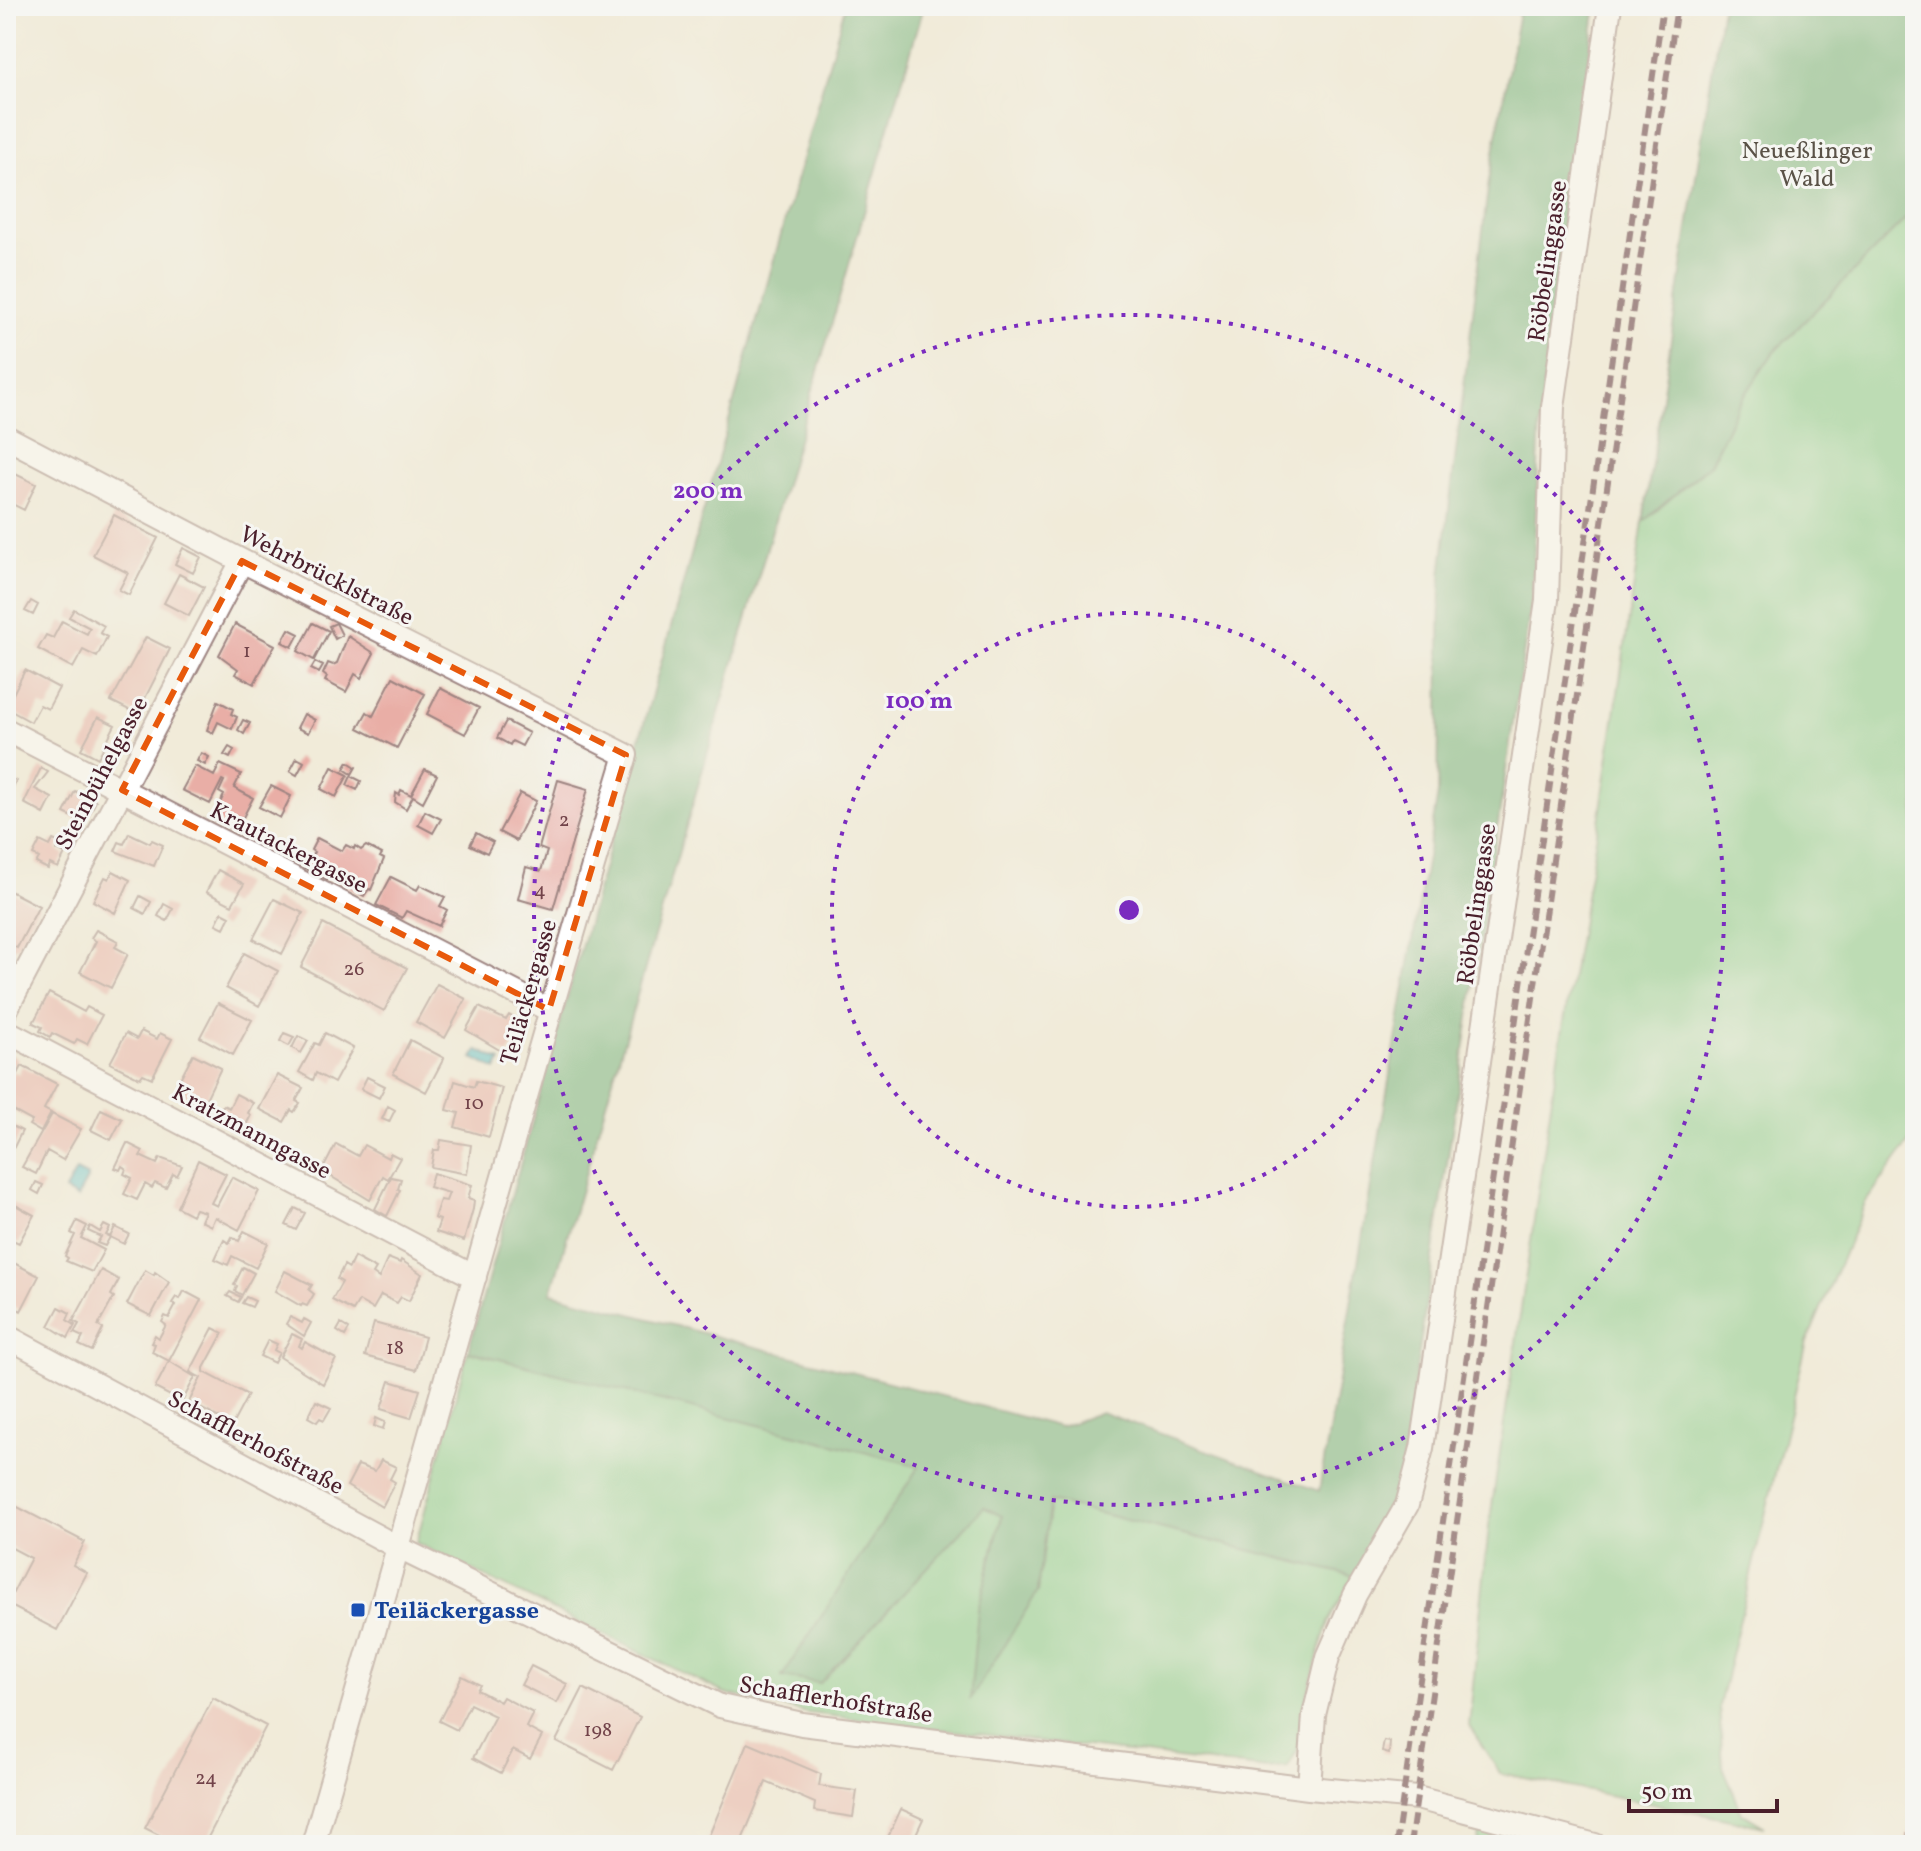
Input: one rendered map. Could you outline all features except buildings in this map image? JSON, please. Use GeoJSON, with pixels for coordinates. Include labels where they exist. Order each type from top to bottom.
{"type":"FeatureCollection","features":[{"type":"Feature","properties":{"kind":"street","name":"Röbbelinggasse"},"geometry":{"type":"LineString","coordinates":[[1309,1788],[1314,1715],[1328,1657],[1355,1595],[1407,1505],[1422,1448],[1547,600],[1553,407],[1610,6]]}},
{"type":"Feature","properties":{"kind":"street","name":"Wehrbrücklstraße"},"geometry":{"type":"LineString","coordinates":[[6,437],[242,561],[626,755]]}},
{"type":"Feature","properties":{"kind":"street","name":"Steinbühelgasse"},"geometry":{"type":"LineString","coordinates":[[6,1010],[242,561]]}},
{"type":"Feature","properties":{"kind":"street","name":"Krautackergasse"},"geometry":{"type":"LineString","coordinates":[[6,730],[549,1010]]}},
{"type":"Feature","properties":{"kind":"street","name":"Teiläckergasse"},"geometry":{"type":"LineString","coordinates":[[313,1845],[549,1010],[626,755]]}},
{"type":"Feature","properties":{"kind":"street","name":"Kratzmanngasse"},"geometry":{"type":"LineString","coordinates":[[6,1031],[475,1277]]}},
{"type":"Feature","properties":{"kind":"street","name":"Schafflerhofstraße"},"geometry":{"type":"LineString","coordinates":[[6,1336],[399,1548],[720,1706],[802,1724],[1309,1788],[1417,1798],[1595,1845]]}},
{"type":"Feature","properties":{"kind":"highlighted area"},"geometry":{"type":"Polygon","coordinates":[[[242,561],[626,755],[549,1010],[122,790],[242,561]]]}},
{"type":"Feature","properties":{"kind":"green space"},"geometry":{"type":"Polygon","coordinates":[[[845,6],[924,6],[551,1293],[1060,1427],[1101,1412],[1319,1491],[1438,793],[1441,575],[1489,180],[1520,6],[1596,6],[1541,402],[1532,596],[1397,1499],[1354,1576],[1050,1501],[1038,1591],[970,1700],[978,1610],[1002,1516],[984,1507],[820,1683],[782,1677],[919,1466],[468,1351],[845,6]]]}},
{"type":"Feature","properties":{"kind":"green space","name":"Neueßlinger Wald"},"geometry":{"type":"Polygon","coordinates":[[[1722,6],[1915,6],[1915,209],[1773,353],[1737,407],[1710,464],[1643,522],[1722,6]]]}},
{"type":"Feature","properties":{"kind":"green space"},"geometry":{"type":"Polygon","coordinates":[[[1915,209],[1915,1134],[1865,1203],[1807,1342],[1719,1706],[1723,1767],[1742,1813],[1765,1827],[1500,1773],[1469,1726],[1489,1526],[1558,1056],[1600,816],[1643,522],[1710,465],[1737,407],[1773,353],[1915,209]]]}},
{"type":"Feature","properties":{"kind":"green space"},"geometry":{"type":"Polygon","coordinates":[[[468,1351],[920,1466],[782,1677],[820,1683],[983,1507],[1002,1515],[978,1610],[1038,1591],[1050,1501],[1354,1576],[1328,1622],[1305,1703],[1300,1745],[1288,1767],[1267,1769],[807,1713],[724,1693],[416,1543],[468,1351]]]}},
{"type":"Feature","properties":{"kind":"green space"},"geometry":{"type":"Polygon","coordinates":[[[1480,1832],[1521,1845],[1477,1845],[1480,1832]]]}},
{"type":"Feature","properties":{"kind":"water"},"geometry":{"type":"Polygon","coordinates":[[[478,1050],[501,1061],[496,1070],[473,1058],[478,1050]]]}},
{"type":"Feature","properties":{"kind":"water"},"geometry":{"type":"Polygon","coordinates":[[[76,1171],[88,1177],[77,1198],[65,1191],[76,1171]]]}},
{"type":"Feature","properties":{"kind":"railway"},"geometry":{"type":"LineString","coordinates":[[1396,1845],[1663,6]]}},
{"type":"Feature","properties":{"kind":"railway"},"geometry":{"type":"LineString","coordinates":[[1410,1845],[1677,6]]}},
{"type":"Feature","properties":{"kind":"place","name":"Teiläckergasse"},"geometry":{"type":"Point","coordinates":[358,1610]}}]}
